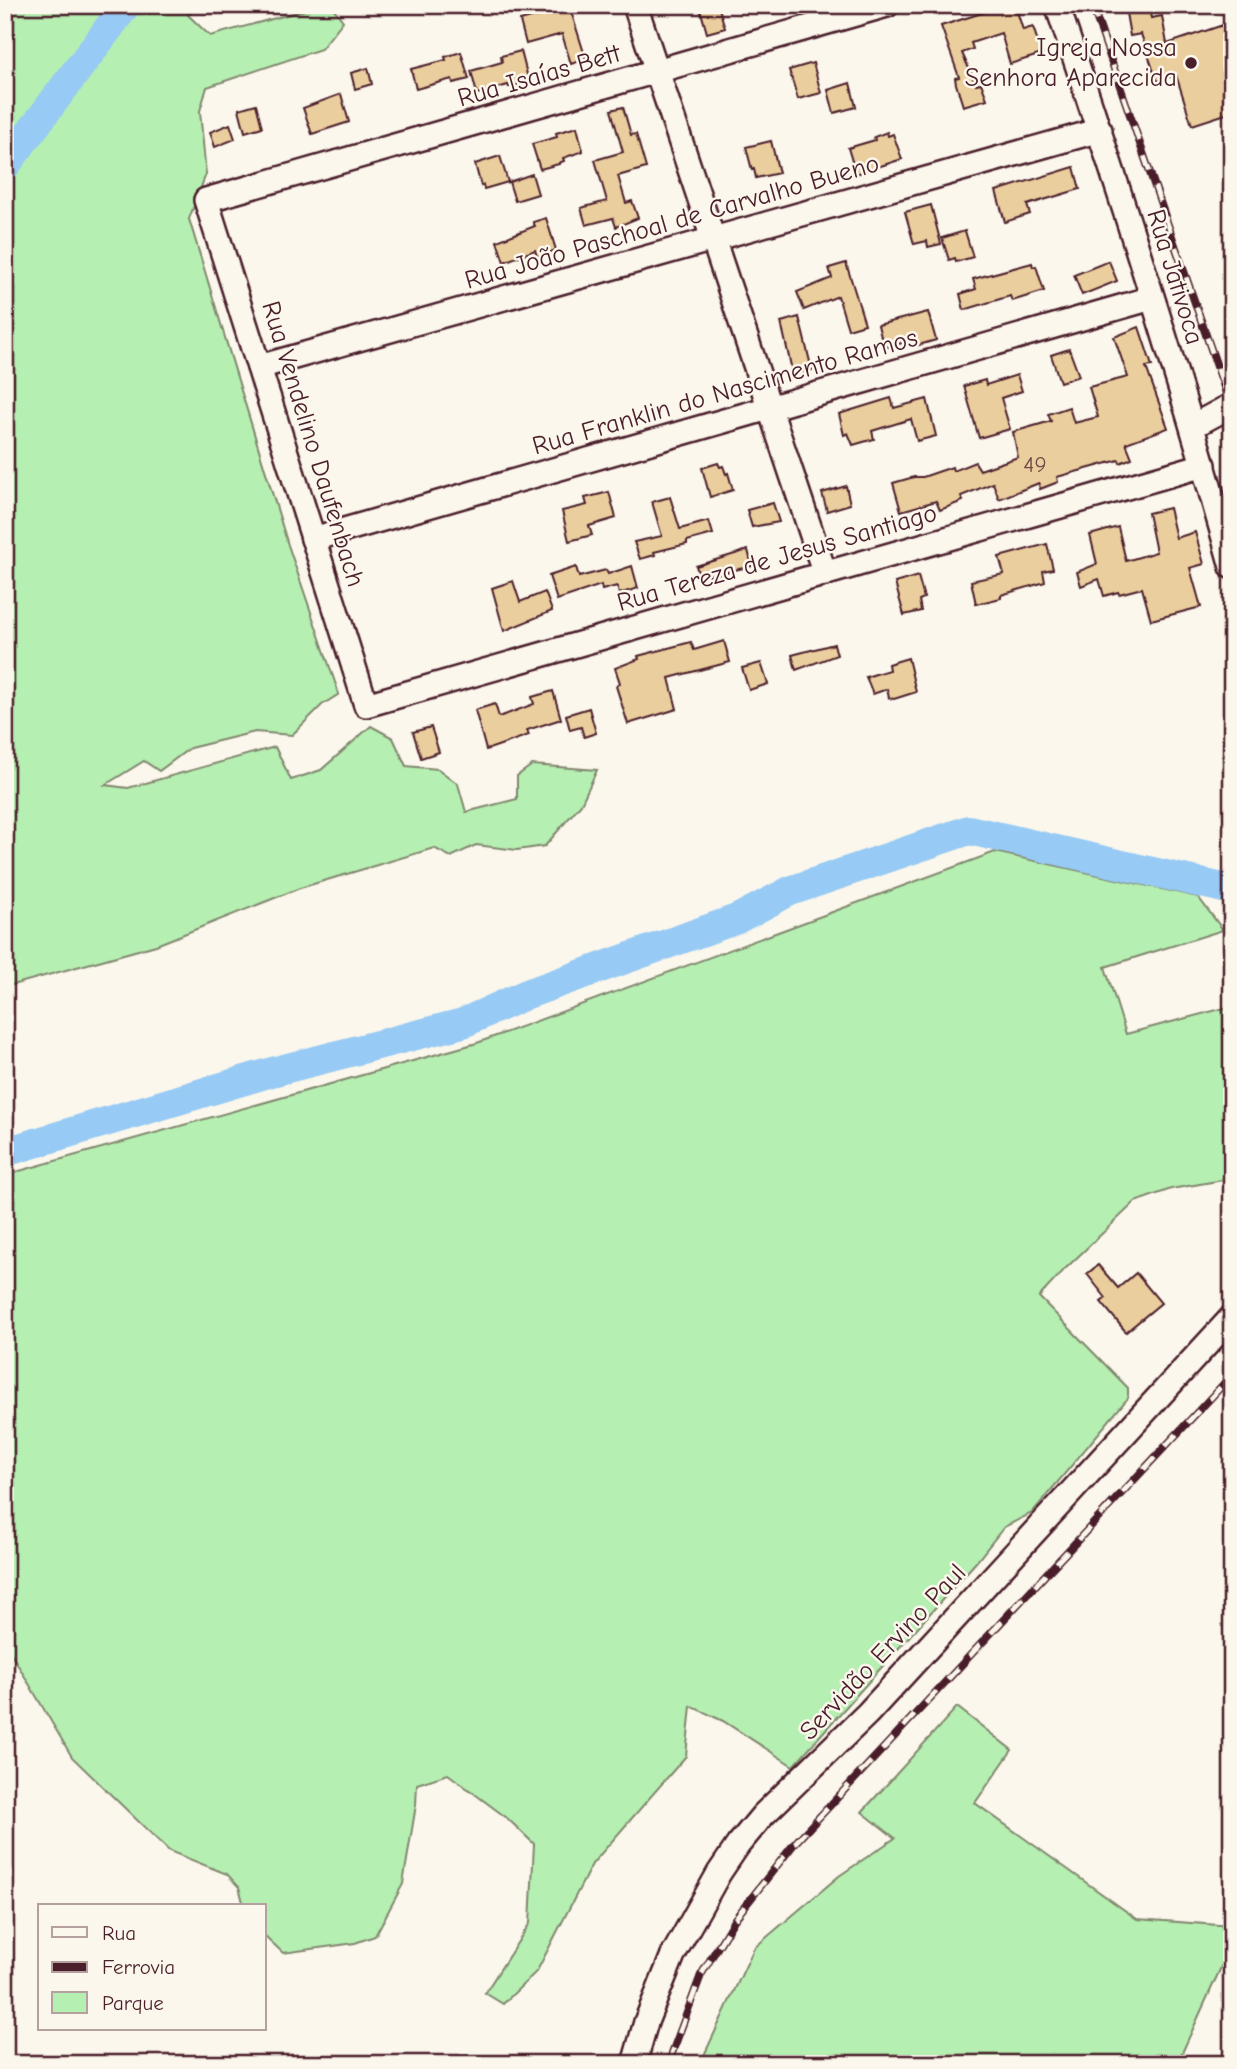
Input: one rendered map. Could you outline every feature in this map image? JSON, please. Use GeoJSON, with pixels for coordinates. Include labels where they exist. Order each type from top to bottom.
{"type":"FeatureCollection","features":[{"type":"Feature","properties":{"kind":"street"},"geometry":{"type":"LineString","coordinates":[[635,5],[825,574]]}},
{"type":"Feature","properties":{"kind":"street","name":"Rua Isaías Bett"},"geometry":{"type":"LineString","coordinates":[[206,200],[887,5]]}},
{"type":"Feature","properties":{"kind":"street","name":"Rua Jativoca"},"geometry":{"type":"LineString","coordinates":[[1058,5],[1193,426],[1232,567]]}},
{"type":"Feature","properties":{"kind":"street","name":"Rua João Paschoal de Carvalho Bueno"},"geometry":{"type":"LineString","coordinates":[[259,367],[1100,130]]}},
{"type":"Feature","properties":{"kind":"street","name":"Rua Vendelino Daufenbach"},"geometry":{"type":"LineString","coordinates":[[206,200],[366,705]]}},
{"type":"Feature","properties":{"kind":"street","name":"Rua Franklin do Nascimento Ramos"},"geometry":{"type":"LineString","coordinates":[[313,539],[1152,298]]}},
{"type":"Feature","properties":{"kind":"street"},"geometry":{"type":"LineString","coordinates":[[1193,426],[1232,405]]}},
{"type":"Feature","properties":{"kind":"street","name":"Rua Tereza de Jesus Santiago"},"geometry":{"type":"LineString","coordinates":[[366,705],[1204,465]]}},
{"type":"Feature","properties":{"kind":"street","name":"Servidão Ervino Paul"},"geometry":{"type":"LineString","coordinates":[[634,2064],[646,2022],[673,1955],[719,1873],[738,1845],[763,1815],[868,1713],[1232,1317]]}},
{"type":"Feature","properties":{"kind":"green space"},"geometry":{"type":"Polygon","coordinates":[[[5,5],[201,5],[188,15],[210,36],[323,5],[331,5],[343,21],[321,49],[207,87],[200,111],[206,174],[189,219],[288,545],[339,694],[322,705],[292,735],[255,732],[190,748],[159,771],[144,761],[105,785],[128,788],[275,747],[291,780],[321,770],[371,726],[393,738],[406,766],[438,769],[458,784],[466,812],[517,799],[517,776],[532,765],[597,770],[581,804],[545,846],[517,850],[476,845],[451,857],[434,848],[300,888],[156,945],[5,987],[5,5]]]}},
{"type":"Feature","properties":{"kind":"green space"},"geometry":{"type":"Polygon","coordinates":[[[995,852],[1198,897],[1223,930],[1105,967],[1126,1034],[1232,1006],[1232,1175],[1223,1180],[1171,1189],[1135,1202],[1039,1297],[1128,1388],[1128,1398],[1032,1513],[1004,1527],[977,1561],[793,1766],[723,1721],[691,1706],[686,1756],[592,1864],[537,1971],[503,2004],[485,1993],[530,1923],[534,1844],[507,1818],[448,1774],[417,1784],[403,1884],[375,1936],[355,1943],[283,1953],[266,1937],[266,1904],[243,1904],[239,1887],[227,1874],[169,1851],[72,1757],[5,1643],[5,1175],[477,1043],[995,852]]]}},
{"type":"Feature","properties":{"kind":"green space"},"geometry":{"type":"Polygon","coordinates":[[[957,1707],[1012,1750],[975,1803],[1137,1919],[1232,1926],[1232,1959],[1222,1965],[1182,2053],[1170,2064],[700,2064],[754,1948],[839,1876],[895,1838],[862,1812],[957,1707]]]}},
{"type":"Feature","properties":{"kind":"building"},"geometry":{"type":"Polygon","coordinates":[[[569,5],[586,59],[571,64],[562,34],[526,44],[520,21],[550,13],[549,10],[569,5]]]}},
{"type":"Feature","properties":{"kind":"building"},"geometry":{"type":"Polygon","coordinates":[[[699,5],[718,5],[725,28],[707,33],[699,5]]]}},
{"type":"Feature","properties":{"kind":"building"},"geometry":{"type":"Polygon","coordinates":[[[1007,5],[1015,5],[1023,30],[1033,27],[1042,54],[1010,64],[1001,33],[971,43],[973,49],[962,53],[976,84],[981,83],[987,99],[963,106],[955,78],[959,77],[941,26],[1007,5]]]}},
{"type":"Feature","properties":{"kind":"building","name":"Igreja Nossa Senhora Aparecida"},"geometry":{"type":"Polygon","coordinates":[[[1149,9],[1151,18],[1162,16],[1167,44],[1232,22],[1232,112],[1192,125],[1176,75],[1157,81],[1141,34],[1130,36],[1126,13],[1149,9]]]}},
{"type":"Feature","properties":{"kind":"building"},"geometry":{"type":"Polygon","coordinates":[[[521,51],[529,82],[477,94],[471,71],[502,62],[501,56],[521,51]]]}},
{"type":"Feature","properties":{"kind":"building"},"geometry":{"type":"Polygon","coordinates":[[[461,52],[469,79],[453,83],[452,79],[416,89],[411,69],[446,60],[445,57],[461,52]]]}},
{"type":"Feature","properties":{"kind":"building"},"geometry":{"type":"Polygon","coordinates":[[[813,63],[821,93],[798,99],[789,70],[813,63]]]}},
{"type":"Feature","properties":{"kind":"building"},"geometry":{"type":"Polygon","coordinates":[[[368,68],[372,84],[355,89],[351,73],[368,68]]]}},
{"type":"Feature","properties":{"kind":"building"},"geometry":{"type":"Polygon","coordinates":[[[850,83],[856,107],[834,113],[828,90],[850,83]]]}},
{"type":"Feature","properties":{"kind":"building"},"geometry":{"type":"Polygon","coordinates":[[[341,94],[349,122],[312,134],[303,108],[341,94]]]}},
{"type":"Feature","properties":{"kind":"building"},"geometry":{"type":"Polygon","coordinates":[[[256,104],[262,127],[245,132],[239,109],[256,104]]]}},
{"type":"Feature","properties":{"kind":"building"},"geometry":{"type":"Polygon","coordinates":[[[623,107],[631,135],[636,134],[646,168],[618,176],[626,203],[632,201],[638,218],[616,227],[613,218],[586,225],[581,208],[607,201],[595,160],[623,152],[611,110],[623,107]]]}},
{"type":"Feature","properties":{"kind":"building"},"geometry":{"type":"Polygon","coordinates":[[[230,124],[235,139],[215,147],[210,132],[230,124]]]}},
{"type":"Feature","properties":{"kind":"building"},"geometry":{"type":"Polygon","coordinates":[[[577,127],[583,151],[563,158],[564,161],[559,164],[540,169],[532,144],[557,137],[556,133],[577,127]]]}},
{"type":"Feature","properties":{"kind":"building"},"geometry":{"type":"Polygon","coordinates":[[[887,132],[888,136],[893,134],[902,159],[856,174],[848,148],[875,140],[874,137],[887,132]]]}},
{"type":"Feature","properties":{"kind":"building"},"geometry":{"type":"Polygon","coordinates":[[[771,141],[779,173],[756,178],[746,147],[771,141]]]}},
{"type":"Feature","properties":{"kind":"building"},"geometry":{"type":"Polygon","coordinates":[[[500,156],[508,182],[484,189],[475,164],[500,156]]]}},
{"type":"Feature","properties":{"kind":"building"},"geometry":{"type":"Polygon","coordinates":[[[1074,167],[1080,189],[1027,205],[1030,214],[1005,222],[996,191],[1074,167]]]}},
{"type":"Feature","properties":{"kind":"building"},"geometry":{"type":"Polygon","coordinates":[[[532,174],[538,194],[515,201],[509,182],[532,174]]]}},
{"type":"Feature","properties":{"kind":"building"},"geometry":{"type":"Polygon","coordinates":[[[931,205],[941,244],[928,247],[927,241],[914,244],[905,212],[931,205]]]}},
{"type":"Feature","properties":{"kind":"building"},"geometry":{"type":"Polygon","coordinates":[[[546,218],[556,250],[537,257],[535,250],[504,262],[497,241],[535,226],[533,222],[546,218]]]}},
{"type":"Feature","properties":{"kind":"building"},"geometry":{"type":"Polygon","coordinates":[[[965,231],[973,257],[956,262],[955,258],[949,260],[942,238],[965,231]]]}},
{"type":"Feature","properties":{"kind":"building"},"geometry":{"type":"Polygon","coordinates":[[[1109,261],[1117,281],[1082,295],[1074,275],[1109,261]]]}},
{"type":"Feature","properties":{"kind":"building"},"geometry":{"type":"Polygon","coordinates":[[[846,263],[865,324],[848,329],[838,296],[804,310],[797,292],[832,278],[829,268],[846,263]]]}},
{"type":"Feature","properties":{"kind":"building"},"geometry":{"type":"Polygon","coordinates":[[[1032,263],[1033,267],[1036,266],[1044,291],[1012,301],[1010,296],[964,310],[960,294],[976,289],[973,279],[1032,263]]]}},
{"type":"Feature","properties":{"kind":"building"},"geometry":{"type":"Polygon","coordinates":[[[928,312],[936,340],[912,347],[910,341],[884,348],[878,325],[928,312]]]}},
{"type":"Feature","properties":{"kind":"building"},"geometry":{"type":"Polygon","coordinates":[[[799,317],[812,370],[793,375],[781,322],[799,317]]]}},
{"type":"Feature","properties":{"kind":"building"},"geometry":{"type":"Polygon","coordinates":[[[1139,327],[1152,366],[1146,367],[1168,428],[1126,443],[1132,458],[1057,477],[1058,482],[1040,489],[1039,483],[999,499],[993,483],[961,496],[963,501],[940,510],[936,501],[901,511],[893,483],[952,467],[953,471],[975,462],[980,470],[1018,457],[1013,432],[1051,421],[1048,414],[1069,407],[1074,423],[1098,417],[1089,387],[1128,377],[1114,337],[1139,327]]]}},
{"type":"Feature","properties":{"kind":"building"},"geometry":{"type":"Polygon","coordinates":[[[1069,349],[1079,376],[1060,382],[1051,355],[1069,349]]]}},
{"type":"Feature","properties":{"kind":"building"},"geometry":{"type":"Polygon","coordinates":[[[1017,375],[1022,391],[1001,398],[1010,429],[979,438],[964,386],[985,380],[986,385],[1017,375]]]}},
{"type":"Feature","properties":{"kind":"building"},"geometry":{"type":"Polygon","coordinates":[[[891,398],[894,408],[927,399],[936,436],[917,441],[911,419],[872,431],[874,439],[853,445],[848,433],[844,435],[839,414],[891,398]]]}},
{"type":"Feature","properties":{"kind":"building"},"geometry":{"type":"Polygon","coordinates":[[[718,463],[720,467],[723,466],[726,474],[728,473],[733,490],[710,497],[702,468],[718,463]]]}},
{"type":"Feature","properties":{"kind":"building"},"geometry":{"type":"Polygon","coordinates":[[[846,486],[850,504],[827,511],[822,493],[846,486]]]}},
{"type":"Feature","properties":{"kind":"building"},"geometry":{"type":"Polygon","coordinates":[[[609,492],[616,518],[589,526],[592,535],[569,541],[562,511],[587,505],[585,498],[609,492]]]}},
{"type":"Feature","properties":{"kind":"building"},"geometry":{"type":"Polygon","coordinates":[[[670,497],[680,529],[709,521],[713,534],[640,559],[634,542],[662,536],[652,502],[670,497]]]}},
{"type":"Feature","properties":{"kind":"building"},"geometry":{"type":"Polygon","coordinates":[[[773,503],[779,522],[752,527],[747,510],[773,503]]]}},
{"type":"Feature","properties":{"kind":"building"},"geometry":{"type":"Polygon","coordinates":[[[1169,508],[1176,538],[1195,532],[1204,564],[1190,568],[1201,607],[1151,620],[1142,588],[1104,596],[1099,579],[1081,586],[1077,572],[1097,564],[1090,535],[1118,527],[1126,561],[1156,552],[1148,513],[1169,508]]]}},
{"type":"Feature","properties":{"kind":"building"},"geometry":{"type":"Polygon","coordinates":[[[1047,544],[1053,569],[1043,571],[1045,582],[976,604],[971,581],[1004,574],[999,557],[1047,544]]]}},
{"type":"Feature","properties":{"kind":"building"},"geometry":{"type":"Polygon","coordinates":[[[748,550],[752,566],[700,578],[696,566],[748,550]]]}},
{"type":"Feature","properties":{"kind":"building"},"geometry":{"type":"Polygon","coordinates":[[[632,566],[638,588],[619,594],[617,586],[602,590],[601,585],[557,600],[549,576],[576,567],[579,577],[606,570],[608,574],[632,566]]]}},
{"type":"Feature","properties":{"kind":"building"},"geometry":{"type":"Polygon","coordinates":[[[918,576],[924,598],[919,600],[921,611],[904,615],[895,583],[918,576]]]}},
{"type":"Feature","properties":{"kind":"building"},"geometry":{"type":"Polygon","coordinates":[[[513,581],[520,602],[545,592],[552,611],[504,631],[492,588],[513,581]]]}},
{"type":"Feature","properties":{"kind":"building"},"geometry":{"type":"Polygon","coordinates":[[[724,641],[730,662],[669,678],[677,709],[628,724],[616,686],[620,683],[615,668],[639,659],[638,656],[691,642],[694,650],[724,641]]]}},
{"type":"Feature","properties":{"kind":"building"},"geometry":{"type":"Polygon","coordinates":[[[834,644],[837,655],[796,670],[792,655],[834,644]]]}},
{"type":"Feature","properties":{"kind":"building"},"geometry":{"type":"Polygon","coordinates":[[[908,658],[916,692],[894,699],[889,698],[887,689],[873,694],[866,677],[889,670],[888,664],[908,658]]]}},
{"type":"Feature","properties":{"kind":"building"},"geometry":{"type":"Polygon","coordinates":[[[761,663],[768,684],[749,690],[742,668],[761,663]]]}},
{"type":"Feature","properties":{"kind":"building"},"geometry":{"type":"Polygon","coordinates":[[[553,691],[561,719],[527,730],[529,735],[486,750],[475,710],[495,704],[499,717],[534,704],[532,697],[553,691]]]}},
{"type":"Feature","properties":{"kind":"building"},"geometry":{"type":"Polygon","coordinates":[[[589,708],[596,733],[584,737],[581,727],[570,730],[566,715],[589,708]]]}},
{"type":"Feature","properties":{"kind":"building"},"geometry":{"type":"Polygon","coordinates":[[[431,727],[439,752],[421,758],[413,732],[431,727]]]}},
{"type":"Feature","properties":{"kind":"building"},"geometry":{"type":"Polygon","coordinates":[[[1098,1265],[1118,1288],[1136,1273],[1161,1303],[1126,1332],[1101,1302],[1106,1298],[1087,1274],[1098,1265]]]}},
{"type":"Feature","properties":{"kind":"waterway"},"geometry":{"type":"LineString","coordinates":[[5,166],[126,5]]}},
{"type":"Feature","properties":{"kind":"waterway"},"geometry":{"type":"LineString","coordinates":[[5,1152],[272,1072],[463,1023],[527,994],[737,919],[790,891],[969,830],[1232,890]]}},
{"type":"Feature","properties":{"kind":"railway"},"geometry":{"type":"LineString","coordinates":[[1092,5],[1232,410]]}},
{"type":"Feature","properties":{"kind":"railway"},"geometry":{"type":"LineString","coordinates":[[670,2064],[701,1975],[734,1920],[794,1844],[1232,1375]]}},
{"type":"Feature","properties":{"kind":"place","name":"Igreja Nossa Senhora Aparecida"},"geometry":{"type":"Point","coordinates":[1191,63]}}]}
